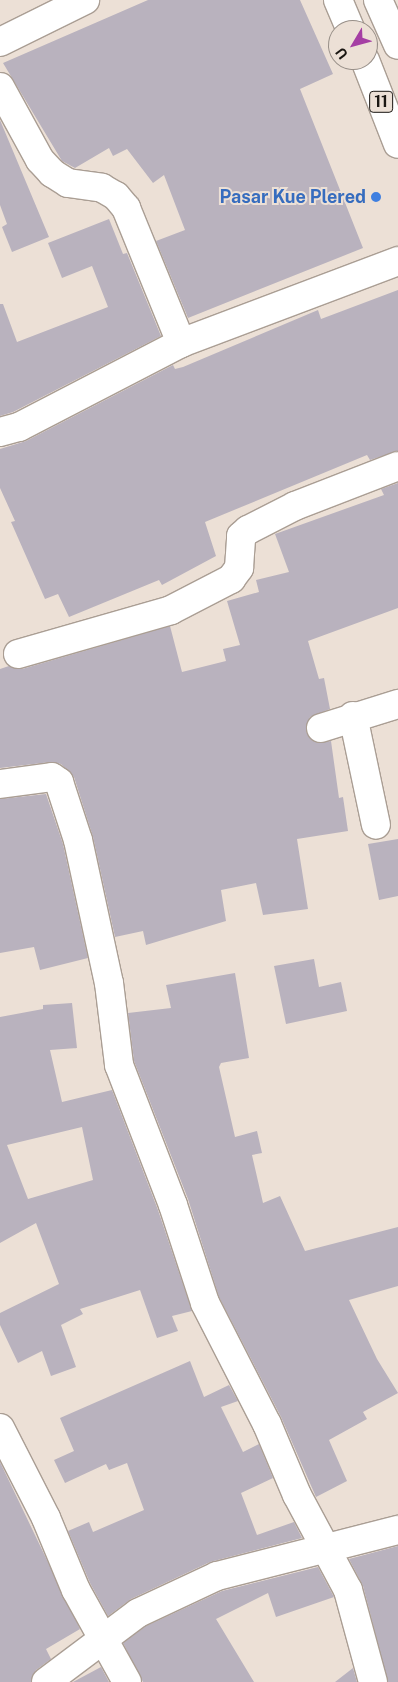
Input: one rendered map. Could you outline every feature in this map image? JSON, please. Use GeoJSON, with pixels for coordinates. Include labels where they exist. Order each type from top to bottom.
{"type":"FeatureCollection","features":[{"type":"Feature","properties":{"kind":"main road"},"geometry":{"type":"LineString","coordinates":[[0,42],[84,0]]}},
{"type":"Feature","properties":{"kind":"main road"},"geometry":{"type":"LineString","coordinates":[[338,0],[347,20]]}},
{"type":"Feature","properties":{"kind":"main road"},"geometry":{"type":"LineString","coordinates":[[378,0],[396,34]]}},
{"type":"Feature","properties":{"kind":"main road","name":"11"},"geometry":{"type":"LineString","coordinates":[[369,70],[398,144]]}},
{"type":"Feature","properties":{"kind":"main road"},"geometry":{"type":"LineString","coordinates":[[0,87],[40,160],[52,173],[68,183],[102,188],[116,196],[126,208],[181,343]]}},
{"type":"Feature","properties":{"kind":"main road"},"geometry":{"type":"LineString","coordinates":[[0,432],[19,427],[181,343],[398,261]]}},
{"type":"Feature","properties":{"kind":"main road"},"geometry":{"type":"LineString","coordinates":[[18,654],[171,610],[231,579],[238,568],[241,536],[248,530],[296,506],[398,466]]}},
{"type":"Feature","properties":{"kind":"main road"},"geometry":{"type":"LineString","coordinates":[[321,728],[353,716],[398,704]]}},
{"type":"Feature","properties":{"kind":"main road"},"geometry":{"type":"LineString","coordinates":[[353,716],[376,825]]}},
{"type":"Feature","properties":{"kind":"main road"},"geometry":{"type":"LineString","coordinates":[[0,784],[52,777],[59,782],[78,840],[109,983],[111,1013],[119,1065],[173,1204],[206,1303],[267,1424],[297,1494],[348,1590],[373,1682]]}},
{"type":"Feature","properties":{"kind":"main road"},"geometry":{"type":"LineString","coordinates":[[0,1428],[46,1518],[76,1590],[127,1682]]}},
{"type":"Feature","properties":{"kind":"main road"},"geometry":{"type":"LineString","coordinates":[[46,1682],[138,1614],[217,1576],[398,1530]]}},
{"type":"Feature","properties":{"kind":"building"},"geometry":{"type":"Polygon","coordinates":[[[148,0],[300,0],[328,63],[328,70],[331,70],[333,74],[300,89],[363,248],[188,318],[156,241],[185,230],[164,175],[153,183],[127,149],[113,156],[109,148],[75,168],[62,161],[3,63],[148,0]]]}},
{"type":"Feature","properties":{"kind":"building"},"geometry":{"type":"Polygon","coordinates":[[[0,120],[49,237],[12,252],[2,227],[7,224],[0,205],[0,120]]]}},
{"type":"Feature","properties":{"kind":"building"},"geometry":{"type":"Polygon","coordinates":[[[109,219],[123,254],[127,253],[161,336],[13,412],[0,416],[0,304],[3,304],[17,342],[108,307],[92,266],[62,278],[48,243],[109,219]]]}},
{"type":"Feature","properties":{"kind":"building"},"geometry":{"type":"Polygon","coordinates":[[[398,290],[398,451],[370,460],[367,455],[205,522],[216,556],[162,585],[159,580],[69,617],[58,594],[45,599],[11,522],[15,521],[0,488],[0,449],[26,441],[173,365],[175,369],[183,367],[318,310],[321,319],[398,290]]]}},
{"type":"Feature","properties":{"kind":"building"},"geometry":{"type":"Polygon","coordinates":[[[398,483],[398,608],[308,641],[319,679],[324,678],[330,709],[310,717],[306,732],[317,743],[331,741],[339,798],[343,797],[348,831],[297,839],[308,909],[263,915],[256,883],[221,890],[226,921],[146,945],[143,931],[115,937],[93,837],[74,777],[61,764],[51,762],[0,768],[0,669],[9,666],[22,669],[170,626],[182,672],[226,661],[223,649],[240,645],[227,601],[259,592],[256,580],[289,572],[275,534],[384,495],[381,489],[398,483]]]}},
{"type":"Feature","properties":{"kind":"building"},"geometry":{"type":"Polygon","coordinates":[[[46,794],[63,844],[88,958],[40,970],[34,947],[0,953],[0,799],[46,794]]]}},
{"type":"Feature","properties":{"kind":"building"},"geometry":{"type":"Polygon","coordinates":[[[398,839],[398,896],[379,900],[368,844],[398,839]]]}},
{"type":"Feature","properties":{"kind":"building"},"geometry":{"type":"Polygon","coordinates":[[[314,959],[319,987],[341,982],[347,1011],[286,1024],[274,966],[314,959]]]}},
{"type":"Feature","properties":{"kind":"building"},"geometry":{"type":"Polygon","coordinates":[[[235,973],[249,1058],[221,1063],[219,1067],[235,1137],[257,1131],[262,1153],[252,1155],[263,1203],[280,1196],[305,1251],[398,1227],[398,1286],[349,1300],[377,1359],[398,1393],[363,1412],[367,1419],[329,1440],[347,1481],[316,1497],[281,1417],[219,1297],[188,1199],[134,1061],[128,1013],[171,1008],[166,985],[235,973]]]}},
{"type":"Feature","properties":{"kind":"building"},"geometry":{"type":"Polygon","coordinates":[[[72,1003],[77,1048],[50,1050],[62,1102],[112,1090],[158,1210],[192,1311],[172,1316],[178,1331],[157,1338],[140,1290],[80,1309],[83,1314],[61,1325],[76,1367],[51,1376],[42,1351],[18,1363],[0,1325],[0,1313],[59,1284],[36,1223],[0,1243],[0,1017],[43,1009],[43,1005],[72,1003]],[[82,1127],[7,1145],[28,1199],[93,1180],[82,1127]]]}},
{"type":"Feature","properties":{"kind":"building"},"geometry":{"type":"Polygon","coordinates":[[[190,1361],[204,1397],[229,1385],[238,1401],[221,1407],[243,1452],[259,1444],[273,1478],[241,1493],[257,1535],[294,1522],[302,1538],[210,1562],[131,1599],[108,1616],[90,1583],[68,1531],[89,1522],[93,1532],[144,1510],[127,1463],[109,1470],[106,1464],[65,1483],[54,1460],[74,1451],[60,1418],[190,1361]]]}},
{"type":"Feature","properties":{"kind":"building"},"geometry":{"type":"Polygon","coordinates":[[[0,1462],[80,1629],[46,1649],[51,1659],[36,1670],[31,1682],[0,1682],[0,1462]]]}},
{"type":"Feature","properties":{"kind":"building"},"geometry":{"type":"Polygon","coordinates":[[[398,1546],[398,1682],[388,1682],[363,1586],[349,1559],[398,1546]]]}},
{"type":"Feature","properties":{"kind":"building"},"geometry":{"type":"Polygon","coordinates":[[[318,1567],[334,1597],[276,1617],[268,1593],[216,1619],[254,1682],[143,1682],[123,1643],[146,1626],[222,1591],[318,1567]]]}},
{"type":"Feature","properties":{"kind":"building"},"geometry":{"type":"Polygon","coordinates":[[[101,1667],[109,1682],[73,1682],[101,1667]]]}},
{"type":"Feature","properties":{"kind":"building"},"geometry":{"type":"Polygon","coordinates":[[[353,1668],[357,1682],[335,1682],[353,1668]]]}},
{"type":"Feature","properties":{"kind":"place","name":"Pasar Kue Plered"},"geometry":{"type":"Point","coordinates":[376,197]}}]}
